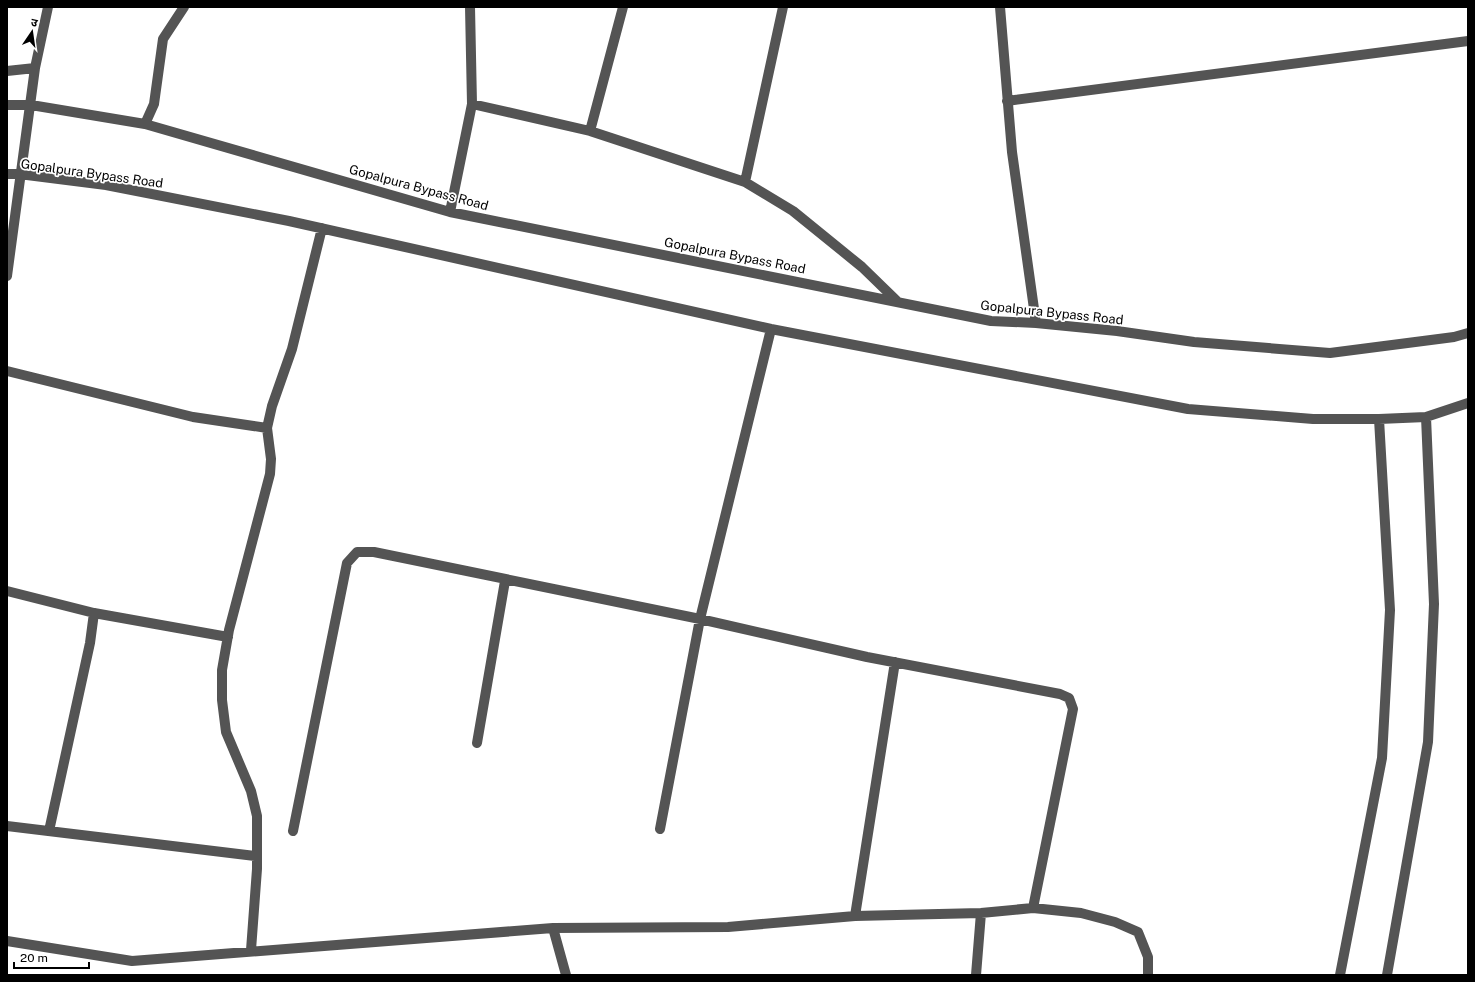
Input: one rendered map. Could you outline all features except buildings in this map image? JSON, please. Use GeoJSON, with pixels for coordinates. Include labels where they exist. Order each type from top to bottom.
{"type":"FeatureCollection","features":[{"type":"Feature","properties":{"kind":"street"},"geometry":{"type":"LineString","coordinates":[[7,276],[19,174],[31,105],[35,68],[48,7]]}},
{"type":"Feature","properties":{"kind":"street"},"geometry":{"type":"LineString","coordinates":[[145,124],[154,104],[163,39],[184,7]]}},
{"type":"Feature","properties":{"kind":"street"},"geometry":{"type":"LineString","coordinates":[[450,212],[472,104],[470,7]]}},
{"type":"Feature","properties":{"kind":"street"},"geometry":{"type":"LineString","coordinates":[[590,131],[623,7]]}},
{"type":"Feature","properties":{"kind":"street"},"geometry":{"type":"LineString","coordinates":[[745,182],[783,7]]}},
{"type":"Feature","properties":{"kind":"street"},"geometry":{"type":"LineString","coordinates":[[1000,7],[1007,101],[1036,323]]}},
{"type":"Feature","properties":{"kind":"street"},"geometry":{"type":"LineString","coordinates":[[1007,101],[1468,41]]}},
{"type":"Feature","properties":{"kind":"street"},"geometry":{"type":"LineString","coordinates":[[7,71],[35,68]]}},
{"type":"Feature","properties":{"kind":"street"},"geometry":{"type":"LineString","coordinates":[[472,104],[590,131],[745,182],[793,211],[862,267],[897,301]]}},
{"type":"Feature","properties":{"kind":"street","name":"Gopalpura Bypass Road"},"geometry":{"type":"LineString","coordinates":[[7,105],[31,105],[145,124],[450,212],[991,321],[1036,323],[1117,331],[1194,342],[1330,353],[1454,337],[1468,332]]}},
{"type":"Feature","properties":{"kind":"street","name":"Gopalpura Bypass Road"},"geometry":{"type":"LineString","coordinates":[[7,174],[19,174],[106,185],[322,228],[771,329],[1188,410],[1313,419],[1379,419],[1426,417],[1468,403]]}},
{"type":"Feature","properties":{"kind":"street"},"geometry":{"type":"LineString","coordinates":[[252,950],[257,816],[251,791],[226,732],[222,700],[222,670],[228,637],[270,474],[271,459],[268,428],[272,406],[292,349],[322,228]]}},
{"type":"Feature","properties":{"kind":"street"},"geometry":{"type":"LineString","coordinates":[[660,830],[700,619],[771,329]]}},
{"type":"Feature","properties":{"kind":"street"},"geometry":{"type":"LineString","coordinates":[[7,371],[193,417],[268,428]]}},
{"type":"Feature","properties":{"kind":"street"},"geometry":{"type":"LineString","coordinates":[[1387,975],[1428,742],[1434,604],[1426,417]]}},
{"type":"Feature","properties":{"kind":"street"},"geometry":{"type":"LineString","coordinates":[[1340,975],[1382,758],[1390,610],[1379,419]]}},
{"type":"Feature","properties":{"kind":"street"},"geometry":{"type":"LineString","coordinates":[[293,831],[347,563],[357,552],[374,552],[505,581],[700,619],[896,662],[1060,694],[1070,698],[1073,709],[1033,908]]}},
{"type":"Feature","properties":{"kind":"street"},"geometry":{"type":"LineString","coordinates":[[477,743],[505,581]]}},
{"type":"Feature","properties":{"kind":"street"},"geometry":{"type":"LineString","coordinates":[[7,591],[94,613],[228,637]]}},
{"type":"Feature","properties":{"kind":"street"},"geometry":{"type":"LineString","coordinates":[[49,831],[90,643],[94,613]]}},
{"type":"Feature","properties":{"kind":"street"},"geometry":{"type":"LineString","coordinates":[[855,916],[896,662]]}},
{"type":"Feature","properties":{"kind":"street"},"geometry":{"type":"LineString","coordinates":[[7,826],[255,856]]}},
{"type":"Feature","properties":{"kind":"street"},"geometry":{"type":"LineString","coordinates":[[7,940],[132,961],[252,950],[447,937],[553,928],[728,927],[855,916],[981,913],[1033,908],[1081,913],[1115,922],[1138,932],[1148,957],[1148,975]]}},
{"type":"Feature","properties":{"kind":"street"},"geometry":{"type":"LineString","coordinates":[[976,975],[981,913]]}},
{"type":"Feature","properties":{"kind":"street"},"geometry":{"type":"LineString","coordinates":[[553,928],[566,975]]}}]}
